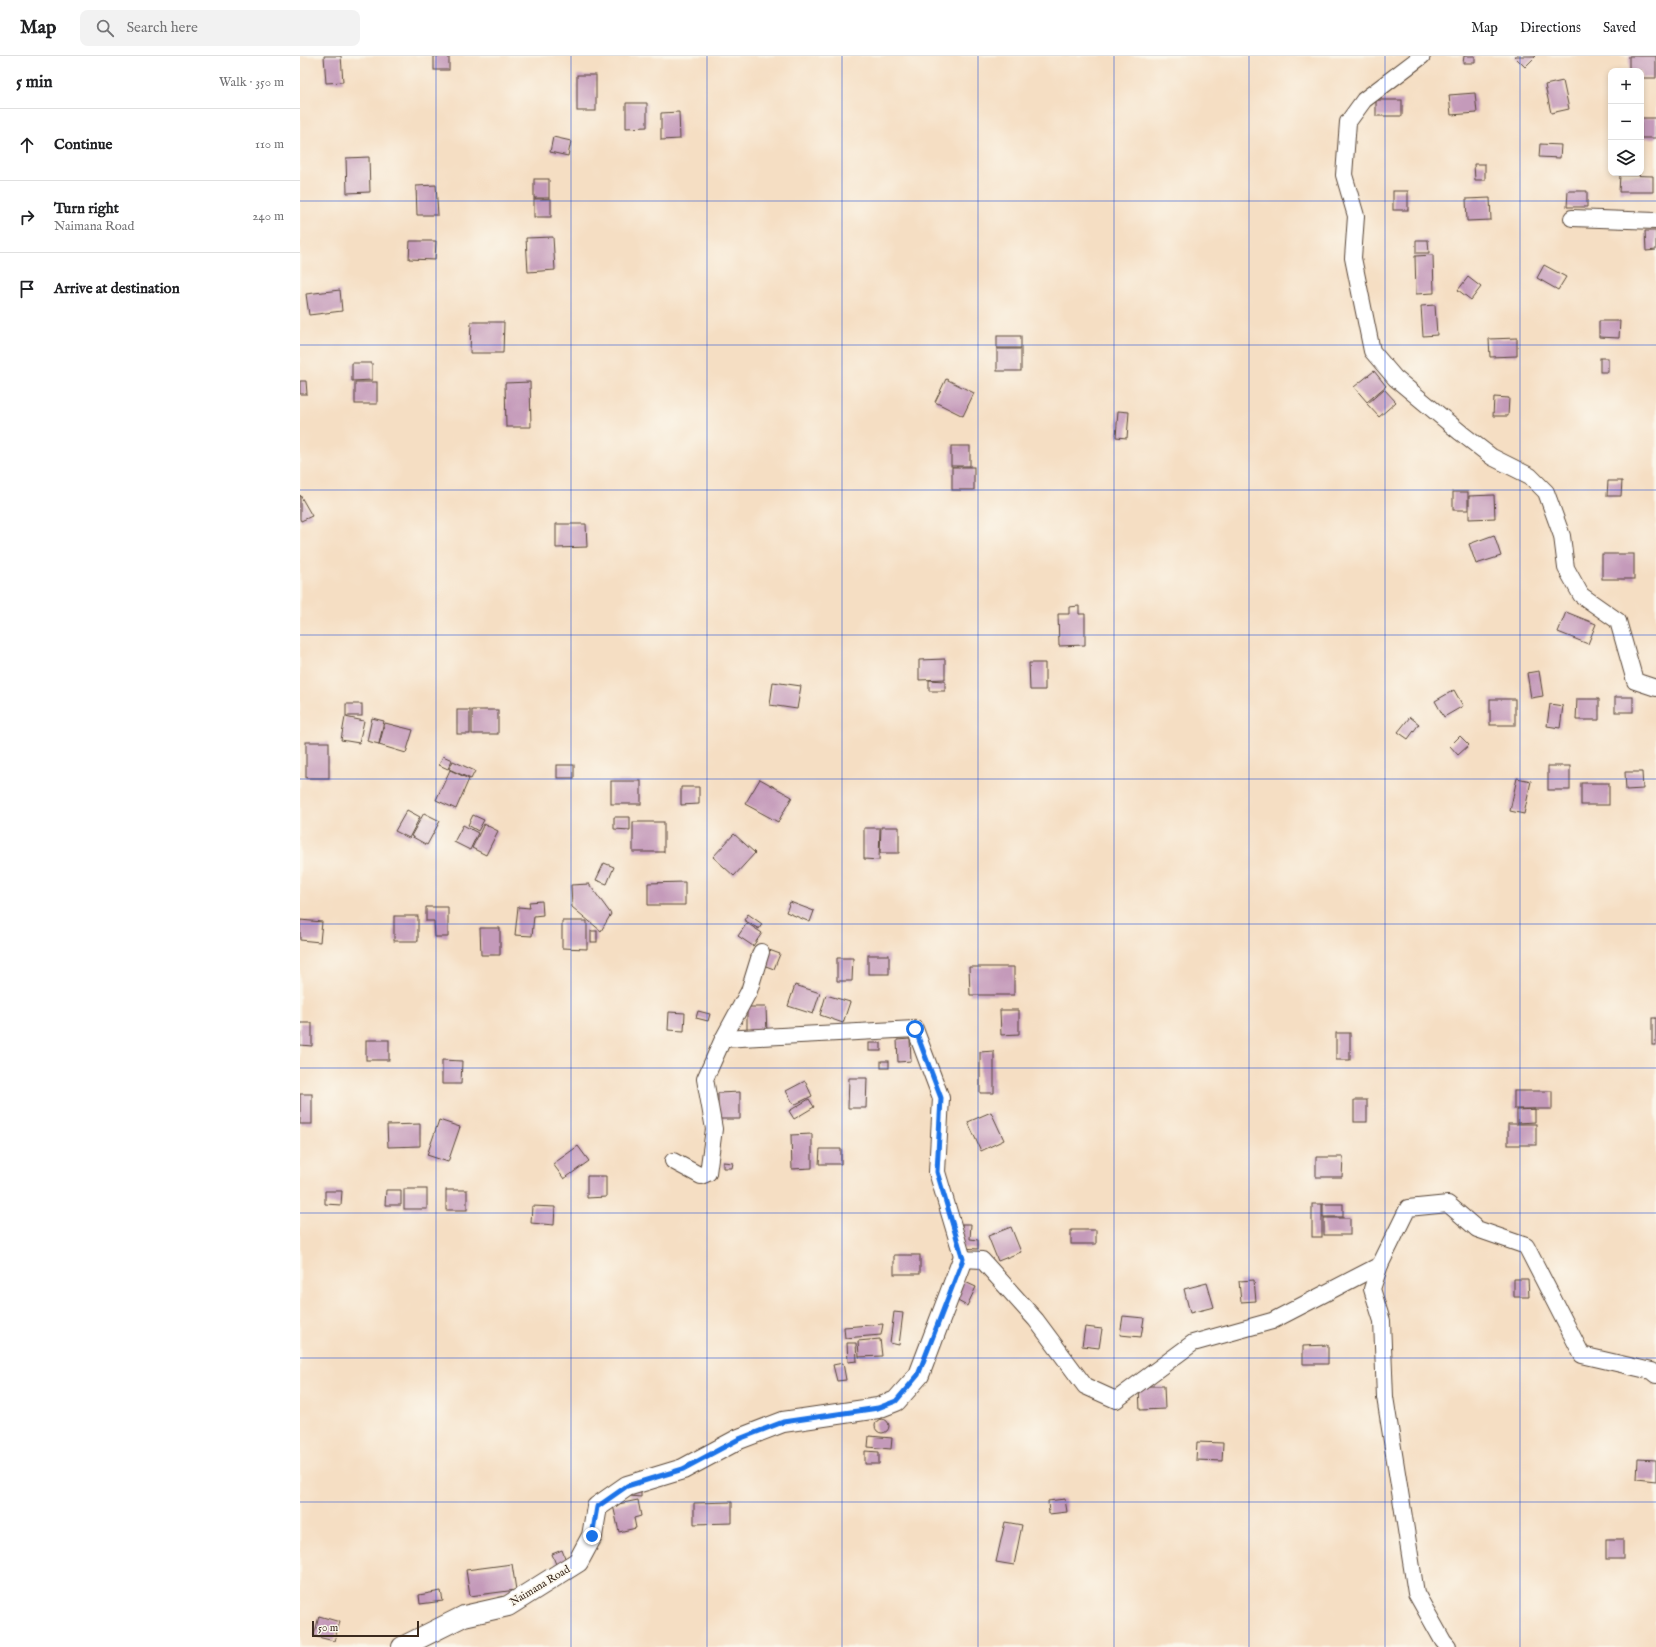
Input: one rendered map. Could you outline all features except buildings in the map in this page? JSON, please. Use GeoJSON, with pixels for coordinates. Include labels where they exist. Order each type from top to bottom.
{"type":"FeatureCollection","features":[{"type":"Feature","properties":{"kind":"street"},"geometry":{"type":"LineString","coordinates":[[1422,56],[1364,100],[1348,122],[1344,175],[1356,216],[1353,258],[1372,351],[1395,378],[1462,433],[1492,457],[1530,476],[1546,492],[1562,536],[1566,568],[1581,594],[1618,621],[1635,681],[1656,688]]}},
{"type":"Feature","properties":{"kind":"street"},"geometry":{"type":"LineString","coordinates":[[1572,218],[1656,221]]}},
{"type":"Feature","properties":{"kind":"street"},"geometry":{"type":"LineString","coordinates":[[673,1161],[700,1176],[708,1173],[714,1129],[705,1079],[723,1039],[749,991],[761,952]]}},
{"type":"Feature","properties":{"kind":"street"},"geometry":{"type":"LineString","coordinates":[[723,1039],[915,1029],[941,1098],[937,1172],[963,1259],[982,1260],[1036,1320],[1084,1386],[1116,1400],[1193,1343],[1272,1321],[1380,1265]]}},
{"type":"Feature","properties":{"kind":"street"},"geometry":{"type":"LineString","coordinates":[[1448,1647],[1443,1641],[1416,1593],[1385,1397],[1382,1321],[1372,1288],[1380,1265],[1408,1208],[1448,1204],[1477,1229],[1526,1246],[1582,1355],[1651,1371],[1656,1375]]}},
{"type":"Feature","properties":{"kind":"street","name":"Naimana Road"},"geometry":{"type":"LineString","coordinates":[[402,1647],[464,1616],[508,1606],[578,1562],[592,1536],[597,1507],[627,1486],[683,1469],[739,1439],[783,1422],[878,1408],[896,1401],[918,1375],[963,1259]]}},
{"type":"Feature","properties":{"kind":"route"},"geometry":{"type":"LineString","coordinates":[[592,1536],[597,1507],[627,1486],[683,1469],[739,1439],[783,1422],[878,1408],[896,1401],[918,1375],[963,1259],[937,1172],[941,1098],[915,1029]]}}]}
